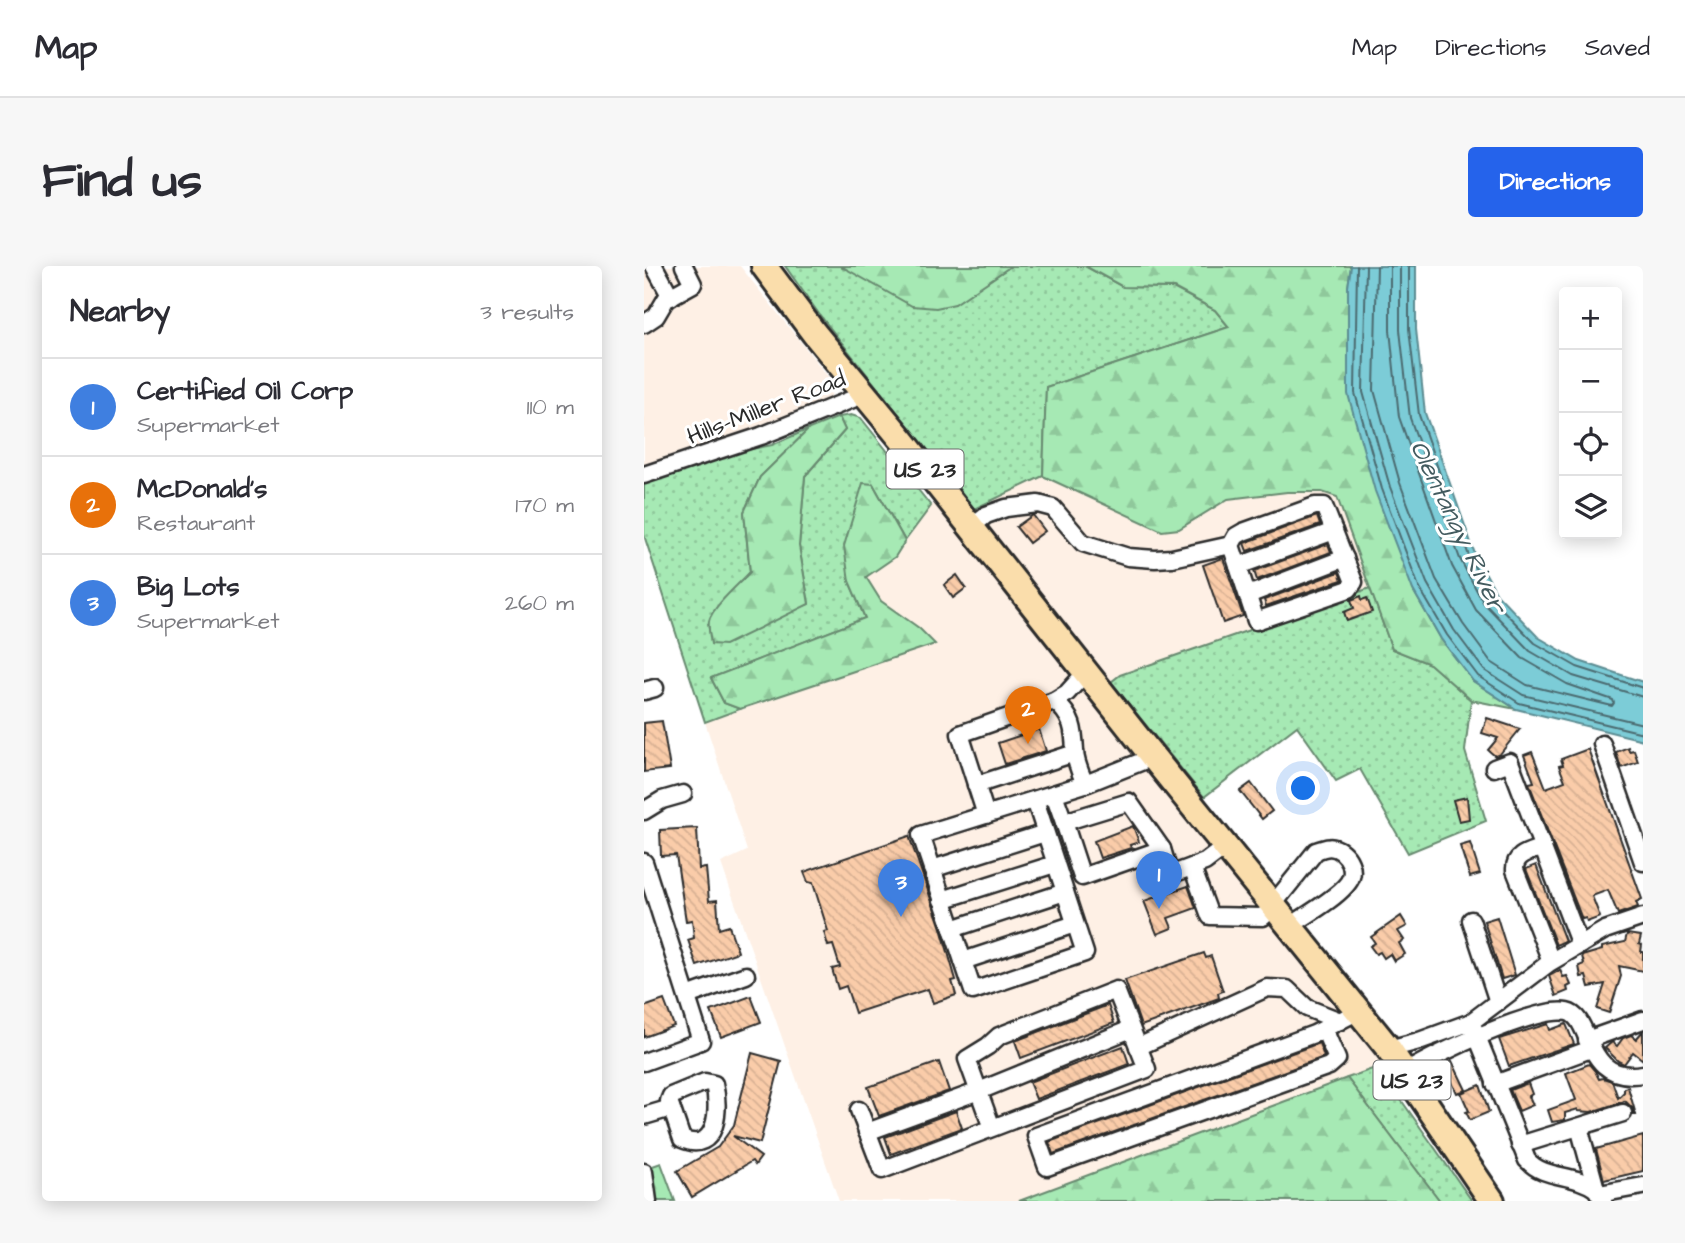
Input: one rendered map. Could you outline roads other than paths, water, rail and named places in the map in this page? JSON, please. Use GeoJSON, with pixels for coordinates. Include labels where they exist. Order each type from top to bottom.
{"type":"FeatureCollection","features":[{"type":"Feature","properties":{"kind":"highway","name":"US 23"},"geometry":{"type":"LineString","coordinates":[[764,266],[1290,926],[1350,1016],[1389,1049],[1492,1201]]}},
{"type":"Feature","properties":{"kind":"street"},"geometry":{"type":"LineString","coordinates":[[654,266],[671,297]]}},
{"type":"Feature","properties":{"kind":"street"},"geometry":{"type":"LineString","coordinates":[[644,324],[656,316],[666,299],[693,284],[684,266]]}},
{"type":"Feature","properties":{"kind":"street","name":"Hills-Miller Road"},"geometry":{"type":"LineString","coordinates":[[644,475],[761,436],[865,394]]}},
{"type":"Feature","properties":{"kind":"street"},"geometry":{"type":"LineString","coordinates":[[971,527],[986,515],[1006,508],[1038,504],[1053,508],[1083,542],[1128,556],[1172,558],[1231,545]]}},
{"type":"Feature","properties":{"kind":"street"},"geometry":{"type":"LineString","coordinates":[[1321,505],[1324,506],[1354,582],[1349,589],[1256,621],[1231,545],[1236,536],[1243,532],[1321,505]]}},
{"type":"Feature","properties":{"kind":"street"},"geometry":{"type":"LineString","coordinates":[[1238,566],[1334,531]]}},
{"type":"Feature","properties":{"kind":"street"},"geometry":{"type":"LineString","coordinates":[[1248,595],[1345,558]]}},
{"type":"Feature","properties":{"kind":"street"},"geometry":{"type":"LineString","coordinates":[[986,815],[960,734],[1054,701],[1067,694],[1086,672]]}},
{"type":"Feature","properties":{"kind":"street"},"geometry":{"type":"LineString","coordinates":[[1054,701],[1068,715],[1076,738],[1074,753],[1085,784]]}},
{"type":"Feature","properties":{"kind":"street"},"geometry":{"type":"LineString","coordinates":[[1602,744],[1643,862]]}},
{"type":"Feature","properties":{"kind":"street"},"geometry":{"type":"LineString","coordinates":[[976,785],[1074,753]]}},
{"type":"Feature","properties":{"kind":"street"},"geometry":{"type":"LineString","coordinates":[[1035,800],[1085,953],[973,991],[921,835],[1085,784],[1153,757]]}},
{"type":"Feature","properties":{"kind":"street"},"geometry":{"type":"LineString","coordinates":[[1494,768],[1510,762],[1580,945]]}},
{"type":"Feature","properties":{"kind":"street"},"geometry":{"type":"LineString","coordinates":[[644,811],[662,800],[683,794]]}},
{"type":"Feature","properties":{"kind":"street"},"geometry":{"type":"LineString","coordinates":[[1054,794],[1083,877],[1161,849]]}},
{"type":"Feature","properties":{"kind":"street"},"geometry":{"type":"LineString","coordinates":[[1064,822],[1129,802],[1161,849],[1170,875],[1205,862],[1226,846]]}},
{"type":"Feature","properties":{"kind":"street"},"geometry":{"type":"LineString","coordinates":[[1626,814],[1643,808]]}},
{"type":"Feature","properties":{"kind":"street"},"geometry":{"type":"LineString","coordinates":[[932,869],[1045,833]]}},
{"type":"Feature","properties":{"kind":"street"},"geometry":{"type":"LineString","coordinates":[[1192,867],[1210,916],[1262,917],[1316,851],[1327,846],[1339,850],[1352,866],[1351,878],[1344,887],[1290,926]]}},
{"type":"Feature","properties":{"kind":"street"},"geometry":{"type":"LineString","coordinates":[[1543,847],[1518,858],[1515,870],[1551,961]]}},
{"type":"Feature","properties":{"kind":"street"},"geometry":{"type":"LineString","coordinates":[[644,862],[701,1041],[644,1062]]}},
{"type":"Feature","properties":{"kind":"street"},"geometry":{"type":"LineString","coordinates":[[942,900],[1055,864]]}},
{"type":"Feature","properties":{"kind":"street"},"geometry":{"type":"LineString","coordinates":[[952,929],[1065,892]]}},
{"type":"Feature","properties":{"kind":"street"},"geometry":{"type":"LineString","coordinates":[[1406,1072],[1474,1030],[1497,1002],[1551,961],[1605,930],[1643,917]]}},
{"type":"Feature","properties":{"kind":"street"},"geometry":{"type":"LineString","coordinates":[[1472,920],[1497,1002]]}},
{"type":"Feature","properties":{"kind":"street"},"geometry":{"type":"LineString","coordinates":[[962,961],[1075,924]]}},
{"type":"Feature","properties":{"kind":"street"},"geometry":{"type":"LineString","coordinates":[[687,996],[746,975]]}},
{"type":"Feature","properties":{"kind":"street"},"geometry":{"type":"LineString","coordinates":[[1138,1047],[1267,988],[1287,989],[1307,1008],[1350,1016]]}},
{"type":"Feature","properties":{"kind":"street"},"geometry":{"type":"LineString","coordinates":[[859,1110],[882,1170],[1147,1069],[1116,990],[999,1035],[988,1046],[967,1059],[992,1128]]}},
{"type":"Feature","properties":{"kind":"street"},"geometry":{"type":"LineString","coordinates":[[1389,1049],[1566,1012],[1575,1016],[1597,1057],[1617,1072],[1632,1076],[1643,1074]]}},
{"type":"Feature","properties":{"kind":"street"},"geometry":{"type":"LineString","coordinates":[[1324,1029],[1337,1059],[1329,1066],[1047,1167],[1036,1136],[1324,1029],[1350,1016]]}},
{"type":"Feature","properties":{"kind":"street"},"geometry":{"type":"LineString","coordinates":[[1495,1084],[1643,1020]]}},
{"type":"Feature","properties":{"kind":"street"},"geometry":{"type":"LineString","coordinates":[[867,1132],[979,1091],[1131,1029]]}},
{"type":"Feature","properties":{"kind":"street"},"geometry":{"type":"LineString","coordinates":[[1474,1030],[1527,1160],[1540,1171],[1581,1179],[1599,1195]]}},
{"type":"Feature","properties":{"kind":"street"},"geometry":{"type":"LineString","coordinates":[[644,1116],[671,1108]]}},
{"type":"Feature","properties":{"kind":"street"},"geometry":{"type":"LineString","coordinates":[[1520,1145],[1623,1113]]}},
{"type":"Feature","properties":{"kind":"street"},"geometry":{"type":"LineString","coordinates":[[1579,1127],[1599,1195]]}},
{"type":"Feature","properties":{"kind":"street"},"geometry":{"type":"LineString","coordinates":[[644,1172],[648,1201]]}},
{"type":"Feature","properties":{"kind":"street"},"geometry":{"type":"LineString","coordinates":[[1599,1195],[1643,1186]]}},
{"type":"Feature","properties":{"kind":"water","name":"Olentangy River"},"geometry":{"type":"Polygon","coordinates":[[[1351,266],[1416,266],[1416,329],[1425,413],[1475,554],[1497,594],[1538,637],[1579,661],[1643,682],[1643,740],[1516,709],[1473,681],[1441,639],[1413,590],[1375,491],[1348,394],[1348,287],[1351,266]]]}},
{"type":"Feature","properties":{"kind":"place","name":"McDonald's"},"geometry":{"type":"Point","coordinates":[1028,744]}},
{"type":"Feature","properties":{"kind":"place","name":"Certified Oil Corp"},"geometry":{"type":"Point","coordinates":[1159,909]}},
{"type":"Feature","properties":{"kind":"place","name":"Big Lots"},"geometry":{"type":"Point","coordinates":[901,917]}}]}
